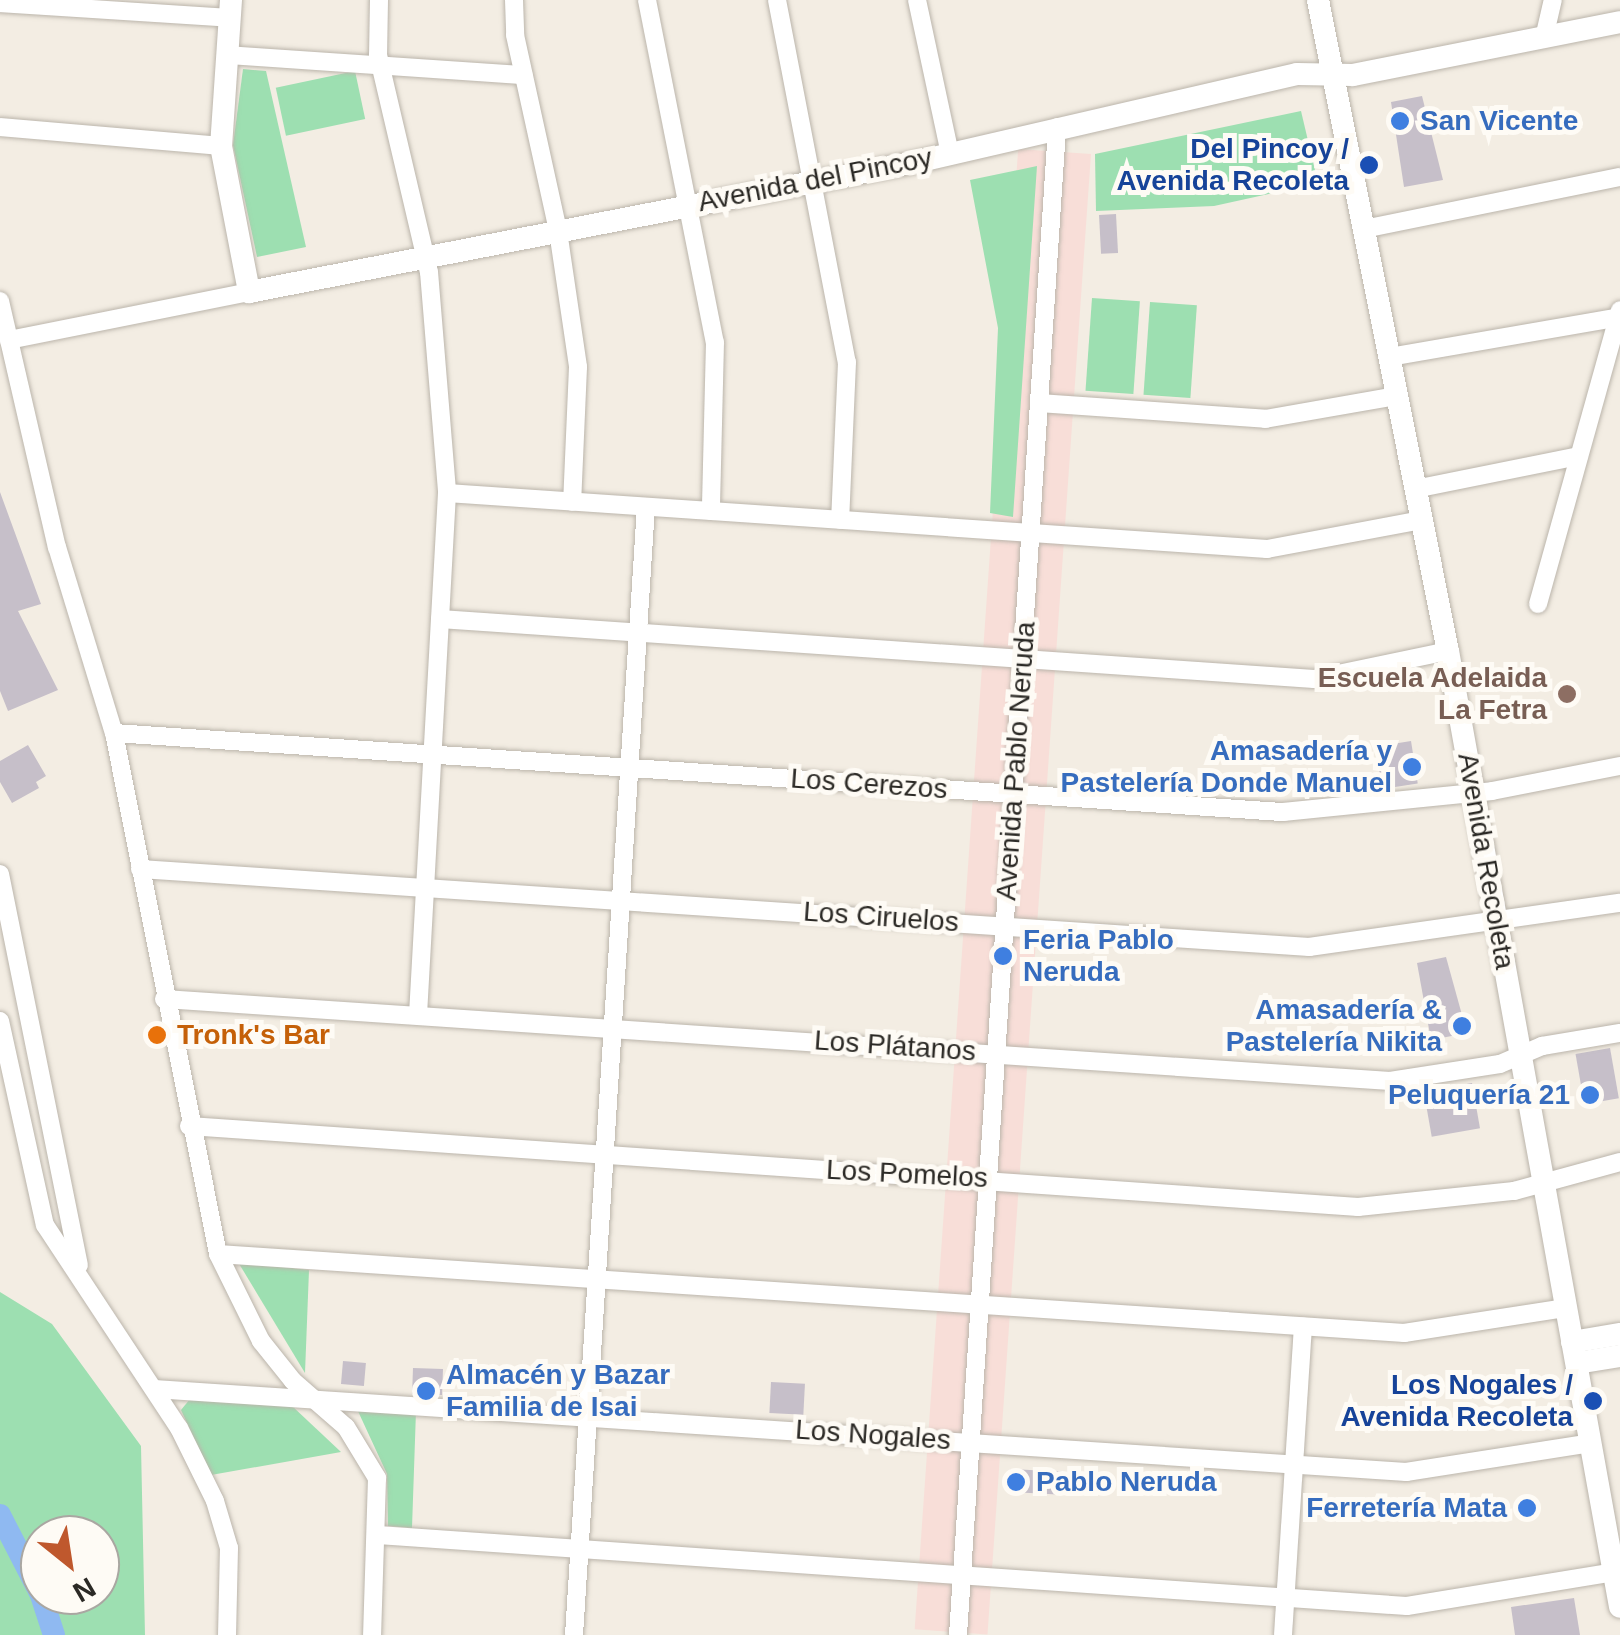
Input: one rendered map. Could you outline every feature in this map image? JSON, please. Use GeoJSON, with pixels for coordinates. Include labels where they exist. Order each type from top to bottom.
{"type":"FeatureCollection","features":[{"type":"Feature","properties":{"kind":"street"},"geometry":{"type":"LineString","coordinates":[[380,0],[382,66],[425,257],[447,494],[418,1016]]}},
{"type":"Feature","properties":{"kind":"street"},"geometry":{"type":"LineString","coordinates":[[514,0],[523,75],[558,231],[580,381],[572,502]]}},
{"type":"Feature","properties":{"kind":"street"},"geometry":{"type":"LineString","coordinates":[[647,0],[718,365],[711,512]]}},
{"type":"Feature","properties":{"kind":"street"},"geometry":{"type":"LineString","coordinates":[[777,0],[848,362],[840,520]]}},
{"type":"Feature","properties":{"kind":"street"},"geometry":{"type":"LineString","coordinates":[[917,0],[950,154]]}},
{"type":"Feature","properties":{"kind":"street","name":"Avenida Recoleta"},"geometry":{"type":"LineString","coordinates":[[1318,0],[1448,651],[1617,1572],[1620,1608]]}},
{"type":"Feature","properties":{"kind":"street"},"geometry":{"type":"LineString","coordinates":[[1544,38],[1553,0]]}},
{"type":"Feature","properties":{"kind":"street"},"geometry":{"type":"LineString","coordinates":[[0,3],[230,9],[221,146],[250,292]]}},
{"type":"Feature","properties":{"kind":"street","name":"Avenida del Pincoy"},"geometry":{"type":"LineString","coordinates":[[9,340],[950,154],[1057,127],[1332,72],[1353,76],[1620,22]]}},
{"type":"Feature","properties":{"kind":"street"},"geometry":{"type":"LineString","coordinates":[[227,55],[523,75]]}},
{"type":"Feature","properties":{"kind":"street"},"geometry":{"type":"LineString","coordinates":[[0,127],[221,146]]}},
{"type":"Feature","properties":{"kind":"street","name":"Avenida Pablo Neruda"},"geometry":{"type":"LineString","coordinates":[[958,1635],[1057,127]]}},
{"type":"Feature","properties":{"kind":"street"},"geometry":{"type":"LineString","coordinates":[[1364,229],[1620,177]]}},
{"type":"Feature","properties":{"kind":"street"},"geometry":{"type":"LineString","coordinates":[[0,302],[57,547],[114,733],[189,1126],[218,1254],[261,1341],[311,1399],[346,1427],[374,1468],[378,1534],[372,1635]]}},
{"type":"Feature","properties":{"kind":"street"},"geometry":{"type":"LineString","coordinates":[[1389,356],[1619,315],[1538,604]]}},
{"type":"Feature","properties":{"kind":"street"},"geometry":{"type":"LineString","coordinates":[[1039,403],[1265,419],[1397,396]]}},
{"type":"Feature","properties":{"kind":"street"},"geometry":{"type":"LineString","coordinates":[[1416,490],[1579,456]]}},
{"type":"Feature","properties":{"kind":"street"},"geometry":{"type":"LineString","coordinates":[[447,494],[1267,549],[1422,520]]}},
{"type":"Feature","properties":{"kind":"street"},"geometry":{"type":"LineString","coordinates":[[574,1635],[646,507]]}},
{"type":"Feature","properties":{"kind":"street"},"geometry":{"type":"LineString","coordinates":[[440,619],[1314,679],[1448,651]]}},
{"type":"Feature","properties":{"kind":"street","name":"Los Cerezos"},"geometry":{"type":"LineString","coordinates":[[114,733],[1305,812],[1474,791],[1620,766]]}},
{"type":"Feature","properties":{"kind":"street","name":"Los Ciruelos"},"geometry":{"type":"LineString","coordinates":[[140,869],[1308,947],[1498,924],[1620,902]]}},
{"type":"Feature","properties":{"kind":"street"},"geometry":{"type":"LineString","coordinates":[[0,874],[80,1270]]}},
{"type":"Feature","properties":{"kind":"street","name":"Los Plátanos"},"geometry":{"type":"LineString","coordinates":[[164,999],[1390,1080],[1620,1032]]}},
{"type":"Feature","properties":{"kind":"street"},"geometry":{"type":"LineString","coordinates":[[0,1021],[45,1224],[80,1270],[179,1428],[226,1530],[227,1635]]}},
{"type":"Feature","properties":{"kind":"street","name":"Los Pomelos"},"geometry":{"type":"LineString","coordinates":[[189,1126],[1387,1208],[1514,1191],[1620,1162]]}},
{"type":"Feature","properties":{"kind":"street"},"geometry":{"type":"LineString","coordinates":[[218,1254],[1428,1334],[1566,1308]]}},
{"type":"Feature","properties":{"kind":"street"},"geometry":{"type":"LineString","coordinates":[[1283,1635],[1304,1327]]}},
{"type":"Feature","properties":{"kind":"street"},"geometry":{"type":"LineString","coordinates":[[1574,1353],[1620,1334]]}},
{"type":"Feature","properties":{"kind":"street"},"geometry":{"type":"LineString","coordinates":[[1574,1353],[1620,1356]]}},
{"type":"Feature","properties":{"kind":"street","name":"Los Nogales"},"geometry":{"type":"LineString","coordinates":[[154,1389],[1438,1471],[1591,1443]]}},
{"type":"Feature","properties":{"kind":"street"},"geometry":{"type":"LineString","coordinates":[[378,1534],[1286,1598],[1435,1605],[1617,1572]]}},
{"type":"Feature","properties":{"kind":"shaded area","name":"Feria Pablo Neruda"},"geometry":{"type":"Polygon","coordinates":[[[1018,149],[1091,154],[987,1634],[915,1629],[1018,149]]]}},
{"type":"Feature","properties":{"kind":"green space"},"geometry":{"type":"Polygon","coordinates":[[[243,69],[266,71],[306,247],[257,257],[233,145],[243,69]]]}},
{"type":"Feature","properties":{"kind":"green space"},"geometry":{"type":"Polygon","coordinates":[[[355,71],[365,119],[286,136],[276,88],[355,71]]]}},
{"type":"Feature","properties":{"kind":"green space"},"geometry":{"type":"Polygon","coordinates":[[[1301,111],[1318,183],[1214,206],[1096,211],[1095,154],[1301,111]]]}},
{"type":"Feature","properties":{"kind":"green space"},"geometry":{"type":"Polygon","coordinates":[[[1037,166],[1013,517],[990,513],[998,328],[970,180],[1037,166]]]}},
{"type":"Feature","properties":{"kind":"green space"},"geometry":{"type":"Polygon","coordinates":[[[1092,298],[1140,301],[1133,394],[1086,391],[1092,298]]]}},
{"type":"Feature","properties":{"kind":"green space"},"geometry":{"type":"Polygon","coordinates":[[[1150,302],[1197,305],[1190,398],[1144,395],[1150,302]]]}},
{"type":"Feature","properties":{"kind":"green space"},"geometry":{"type":"Polygon","coordinates":[[[238,1262],[309,1270],[305,1373],[238,1262]]]}},
{"type":"Feature","properties":{"kind":"green space"},"geometry":{"type":"Polygon","coordinates":[[[0,1292],[52,1324],[141,1446],[145,1635],[0,1635],[0,1292]]]}},
{"type":"Feature","properties":{"kind":"green space"},"geometry":{"type":"Polygon","coordinates":[[[190,1399],[291,1405],[341,1452],[211,1475],[181,1410],[190,1399]]]}},
{"type":"Feature","properties":{"kind":"green space"},"geometry":{"type":"Polygon","coordinates":[[[357,1409],[416,1411],[412,1528],[388,1526],[387,1474],[357,1409]]]}},
{"type":"Feature","properties":{"kind":"building"},"geometry":{"type":"Polygon","coordinates":[[[1422,96],[1443,180],[1404,187],[1391,102],[1422,96]]]}},
{"type":"Feature","properties":{"kind":"building"},"geometry":{"type":"Polygon","coordinates":[[[1116,214],[1118,253],[1101,254],[1099,215],[1116,214]]]}},
{"type":"Feature","properties":{"kind":"building"},"geometry":{"type":"Polygon","coordinates":[[[0,492],[41,604],[18,611],[58,690],[8,711],[0,691],[0,492]]]}},
{"type":"Feature","properties":{"kind":"building"},"geometry":{"type":"Polygon","coordinates":[[[1411,741],[1418,783],[1382,789],[1375,747],[1411,741]]]}},
{"type":"Feature","properties":{"kind":"building"},"geometry":{"type":"Polygon","coordinates":[[[28,745],[46,776],[36,782],[39,788],[12,803],[0,782],[0,761],[28,745]]]}},
{"type":"Feature","properties":{"kind":"building"},"geometry":{"type":"Polygon","coordinates":[[[1446,957],[1467,1033],[1431,1040],[1417,963],[1446,957]]]}},
{"type":"Feature","properties":{"kind":"building"},"geometry":{"type":"Polygon","coordinates":[[[1610,1048],[1619,1098],[1584,1104],[1576,1054],[1610,1048]]]}},
{"type":"Feature","properties":{"kind":"building"},"geometry":{"type":"Polygon","coordinates":[[[1472,1083],[1480,1128],[1432,1137],[1424,1092],[1472,1083]]]}},
{"type":"Feature","properties":{"kind":"building"},"geometry":{"type":"Polygon","coordinates":[[[343,1361],[366,1363],[364,1386],[341,1384],[343,1361]]]}},
{"type":"Feature","properties":{"kind":"building"},"geometry":{"type":"Polygon","coordinates":[[[413,1368],[443,1369],[442,1395],[412,1394],[413,1368]]]}},
{"type":"Feature","properties":{"kind":"building"},"geometry":{"type":"Polygon","coordinates":[[[771,1382],[805,1384],[803,1415],[769,1413],[771,1382]]]}},
{"type":"Feature","properties":{"kind":"building"},"geometry":{"type":"Polygon","coordinates":[[[1010,1469],[1063,1472],[1062,1495],[1009,1492],[1010,1469]]]}},
{"type":"Feature","properties":{"kind":"building"},"geometry":{"type":"Polygon","coordinates":[[[1574,1598],[1580,1635],[1515,1635],[1511,1607],[1574,1598]]]}},
{"type":"Feature","properties":{"kind":"waterway"},"geometry":{"type":"LineString","coordinates":[[0,1515],[20,1554]]}},
{"type":"Feature","properties":{"kind":"waterway"},"geometry":{"type":"LineString","coordinates":[[48,1615],[54,1635]]}},
{"type":"Feature","properties":{"kind":"place","name":"San Vicente"},"geometry":{"type":"Point","coordinates":[1400,121]}},
{"type":"Feature","properties":{"kind":"place","name":"Del Pincoy / Avenida Recoleta"},"geometry":{"type":"Point","coordinates":[1369,165]}},
{"type":"Feature","properties":{"kind":"place","name":"Escuela Adelaida La Fetra"},"geometry":{"type":"Point","coordinates":[1567,694]}},
{"type":"Feature","properties":{"kind":"place","name":"Amasadería y Pastelería Donde Manuel"},"geometry":{"type":"Point","coordinates":[1412,767]}},
{"type":"Feature","properties":{"kind":"place","name":"Feria Pablo Neruda"},"geometry":{"type":"Point","coordinates":[1003,956]}},
{"type":"Feature","properties":{"kind":"place","name":"Amasadería & Pastelería Nikita"},"geometry":{"type":"Point","coordinates":[1462,1026]}},
{"type":"Feature","properties":{"kind":"place","name":"Tronk's Bar"},"geometry":{"type":"Point","coordinates":[157,1035]}},
{"type":"Feature","properties":{"kind":"place","name":"Peluquería 21"},"geometry":{"type":"Point","coordinates":[1590,1095]}},
{"type":"Feature","properties":{"kind":"place","name":"Almacén y Bazar Familia de Isai"},"geometry":{"type":"Point","coordinates":[426,1391]}},
{"type":"Feature","properties":{"kind":"place","name":"Los Nogales / Avenida Recoleta"},"geometry":{"type":"Point","coordinates":[1593,1401]}},
{"type":"Feature","properties":{"kind":"place","name":"Pablo Neruda"},"geometry":{"type":"Point","coordinates":[1016,1482]}},
{"type":"Feature","properties":{"kind":"place","name":"Ferretería Mata"},"geometry":{"type":"Point","coordinates":[1527,1508]}}]}
